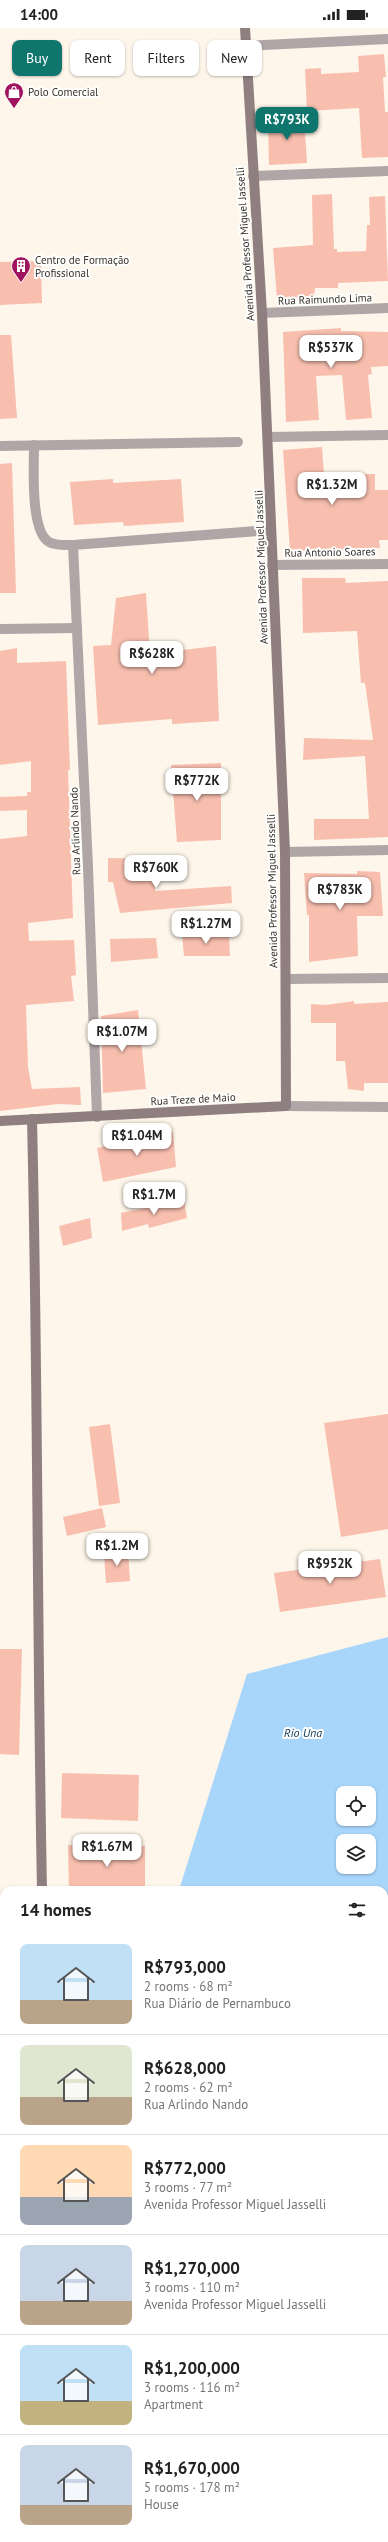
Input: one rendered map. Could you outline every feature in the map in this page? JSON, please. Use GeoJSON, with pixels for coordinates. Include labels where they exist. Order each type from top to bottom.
{"type":"FeatureCollection","features":[{"type":"Feature","properties":{"kind":"street","name":"Avenida Professor Miguel Jasselli"},"geometry":{"type":"LineString","coordinates":[[245,28],[246,40]]}},
{"type":"Feature","properties":{"kind":"street"},"geometry":{"type":"LineString","coordinates":[[262,45],[388,39]]}},
{"type":"Feature","properties":{"kind":"street","name":"Avenida Professor Miguel Jasselli"},"geometry":{"type":"LineString","coordinates":[[248,76],[268,437],[272,565],[285,852],[286,1106]]}},
{"type":"Feature","properties":{"kind":"street"},"geometry":{"type":"LineString","coordinates":[[253,176],[388,172]]}},
{"type":"Feature","properties":{"kind":"street","name":"Rua Raimundo Lima"},"geometry":{"type":"LineString","coordinates":[[262,313],[388,308]]}},
{"type":"Feature","properties":{"kind":"street"},"geometry":{"type":"LineString","coordinates":[[268,437],[388,435]]}},
{"type":"Feature","properties":{"kind":"street"},"geometry":{"type":"LineString","coordinates":[[0,446],[238,442]]}},
{"type":"Feature","properties":{"kind":"street"},"geometry":{"type":"LineString","coordinates":[[34,445],[36,523],[41,535],[54,544],[74,545],[271,530]]}},
{"type":"Feature","properties":{"kind":"street","name":"Rua Arlindo Nando"},"geometry":{"type":"LineString","coordinates":[[74,545],[76,628],[88,859],[96,1117]]}},
{"type":"Feature","properties":{"kind":"street","name":"Rua Antonio Soares"},"geometry":{"type":"LineString","coordinates":[[272,565],[388,564]]}},
{"type":"Feature","properties":{"kind":"street"},"geometry":{"type":"LineString","coordinates":[[0,629],[76,628]]}},
{"type":"Feature","properties":{"kind":"street"},"geometry":{"type":"LineString","coordinates":[[285,852],[388,850]]}},
{"type":"Feature","properties":{"kind":"street"},"geometry":{"type":"LineString","coordinates":[[286,979],[388,978]]}},
{"type":"Feature","properties":{"kind":"street","name":"Rua Treze de Maio"},"geometry":{"type":"LineString","coordinates":[[0,1121],[286,1106],[388,1108]]}},
{"type":"Feature","properties":{"kind":"street"},"geometry":{"type":"LineString","coordinates":[[32,1119],[37,1364],[37,1662],[42,1886]]}},
{"type":"Feature","properties":{"kind":"water","name":"Rio Una"},"geometry":{"type":"Polygon","coordinates":[[[388,1637],[388,1886],[180,1886],[247,1674],[388,1637]]]}},
{"type":"Feature","properties":{"kind":"building"},"geometry":{"type":"Polygon","coordinates":[[[384,54],[386,77],[383,77],[385,112],[388,112],[388,157],[362,158],[359,108],[307,111],[305,69],[321,68],[321,74],[359,72],[358,56],[384,54]]]}},
{"type":"Feature","properties":{"kind":"building"},"geometry":{"type":"Polygon","coordinates":[[[304,116],[307,163],[269,165],[268,118],[304,116]]]}},
{"type":"Feature","properties":{"kind":"building"},"geometry":{"type":"Polygon","coordinates":[[[332,194],[334,249],[337,249],[337,252],[366,251],[367,225],[370,225],[369,197],[385,196],[388,281],[338,283],[338,288],[315,288],[314,296],[277,299],[273,248],[313,245],[312,195],[332,194]]]}},
{"type":"Feature","properties":{"kind":"building","name":"Centro de Formação Profissional"},"geometry":{"type":"Polygon","coordinates":[[[41,261],[42,303],[0,305],[0,262],[41,261]]]}},
{"type":"Feature","properties":{"kind":"building"},"geometry":{"type":"Polygon","coordinates":[[[341,328],[341,331],[388,332],[388,366],[371,367],[372,374],[368,375],[372,418],[346,420],[342,375],[316,376],[319,420],[286,422],[283,332],[341,328]]]}},
{"type":"Feature","properties":{"kind":"building"},"geometry":{"type":"Polygon","coordinates":[[[0,335],[11,335],[17,418],[0,419],[0,335]]]}},
{"type":"Feature","properties":{"kind":"building"},"geometry":{"type":"Polygon","coordinates":[[[322,447],[324,474],[375,474],[375,490],[388,490],[388,540],[379,540],[380,548],[290,551],[283,450],[322,447]]]}},
{"type":"Feature","properties":{"kind":"building"},"geometry":{"type":"Polygon","coordinates":[[[12,463],[16,593],[0,593],[0,464],[12,463]]]}},
{"type":"Feature","properties":{"kind":"building"},"geometry":{"type":"Polygon","coordinates":[[[113,479],[113,483],[181,479],[184,522],[124,526],[123,522],[74,525],[70,482],[113,479]]]}},
{"type":"Feature","properties":{"kind":"building"},"geometry":{"type":"Polygon","coordinates":[[[302,578],[345,578],[346,583],[388,581],[388,837],[314,840],[314,819],[369,819],[365,756],[303,760],[304,738],[373,740],[365,683],[361,683],[357,631],[303,633],[302,578]]]}},
{"type":"Feature","properties":{"kind":"building"},"geometry":{"type":"Polygon","coordinates":[[[146,593],[150,654],[216,646],[219,721],[172,724],[172,719],[98,725],[93,646],[111,645],[116,598],[146,593]]]}},
{"type":"Feature","properties":{"kind":"building"},"geometry":{"type":"Polygon","coordinates":[[[17,648],[17,663],[66,661],[73,918],[28,923],[29,941],[74,940],[76,975],[71,976],[74,1001],[26,1005],[28,1067],[32,1089],[80,1087],[81,1105],[58,1104],[0,1111],[0,839],[27,836],[27,810],[0,811],[0,797],[27,796],[27,792],[31,792],[31,761],[0,765],[0,651],[17,648]]]}},
{"type":"Feature","properties":{"kind":"building"},"geometry":{"type":"Polygon","coordinates":[[[221,763],[221,840],[177,842],[171,765],[221,763]]]}},
{"type":"Feature","properties":{"kind":"building"},"geometry":{"type":"Polygon","coordinates":[[[108,858],[157,859],[155,891],[231,886],[232,903],[120,913],[113,882],[108,882],[108,858]]]}},
{"type":"Feature","properties":{"kind":"building"},"geometry":{"type":"Polygon","coordinates":[[[357,871],[380,872],[383,916],[357,916],[358,956],[309,962],[309,915],[307,915],[304,873],[357,874],[357,871]]]}},
{"type":"Feature","properties":{"kind":"building"},"geometry":{"type":"Polygon","coordinates":[[[182,935],[229,935],[230,956],[184,956],[182,935]]]}},
{"type":"Feature","properties":{"kind":"building"},"geometry":{"type":"Polygon","coordinates":[[[156,938],[158,958],[111,962],[110,939],[156,938]]]}},
{"type":"Feature","properties":{"kind":"building"},"geometry":{"type":"Polygon","coordinates":[[[354,1001],[354,1004],[388,1002],[388,1083],[364,1083],[364,1091],[348,1089],[345,1061],[336,1061],[336,1023],[311,1023],[311,1004],[326,1005],[354,1001]]]}},
{"type":"Feature","properties":{"kind":"building"},"geometry":{"type":"Polygon","coordinates":[[[138,1010],[146,1089],[103,1093],[101,1016],[138,1010]]]}},
{"type":"Feature","properties":{"kind":"building"},"geometry":{"type":"Polygon","coordinates":[[[173,1132],[176,1167],[103,1182],[97,1148],[173,1132]]]}},
{"type":"Feature","properties":{"kind":"building"},"geometry":{"type":"Polygon","coordinates":[[[184,1200],[187,1218],[149,1228],[148,1224],[122,1231],[121,1213],[184,1200]]]}},
{"type":"Feature","properties":{"kind":"building"},"geometry":{"type":"Polygon","coordinates":[[[90,1218],[92,1238],[63,1246],[59,1226],[90,1218]]]}},
{"type":"Feature","properties":{"kind":"building"},"geometry":{"type":"Polygon","coordinates":[[[388,1414],[388,1529],[341,1537],[324,1423],[388,1414]]]}},
{"type":"Feature","properties":{"kind":"building"},"geometry":{"type":"Polygon","coordinates":[[[110,1424],[120,1503],[99,1506],[89,1427],[110,1424]]]}},
{"type":"Feature","properties":{"kind":"building"},"geometry":{"type":"Polygon","coordinates":[[[102,1508],[106,1527],[67,1536],[63,1517],[102,1508]]]}},
{"type":"Feature","properties":{"kind":"building"},"geometry":{"type":"Polygon","coordinates":[[[128,1551],[130,1581],[106,1583],[104,1553],[128,1551]]]}},
{"type":"Feature","properties":{"kind":"building"},"geometry":{"type":"Polygon","coordinates":[[[380,1559],[386,1597],[280,1612],[274,1573],[380,1559]]]}},
{"type":"Feature","properties":{"kind":"building"},"geometry":{"type":"Polygon","coordinates":[[[0,1649],[22,1649],[19,1755],[0,1754],[0,1649]]]}},
{"type":"Feature","properties":{"kind":"building"},"geometry":{"type":"Polygon","coordinates":[[[62,1773],[139,1775],[138,1821],[61,1818],[62,1773]]]}},
{"type":"Feature","properties":{"kind":"building"},"geometry":{"type":"Polygon","coordinates":[[[68,1845],[145,1846],[145,1886],[69,1886],[68,1845]]]}},
{"type":"Feature","properties":{"kind":"place","name":"Polo Comercial"},"geometry":{"type":"Point","coordinates":[14,109]}},
{"type":"Feature","properties":{"kind":"place","name":"Centro de Formação Profissional"},"geometry":{"type":"Point","coordinates":[21,283]}}]}
